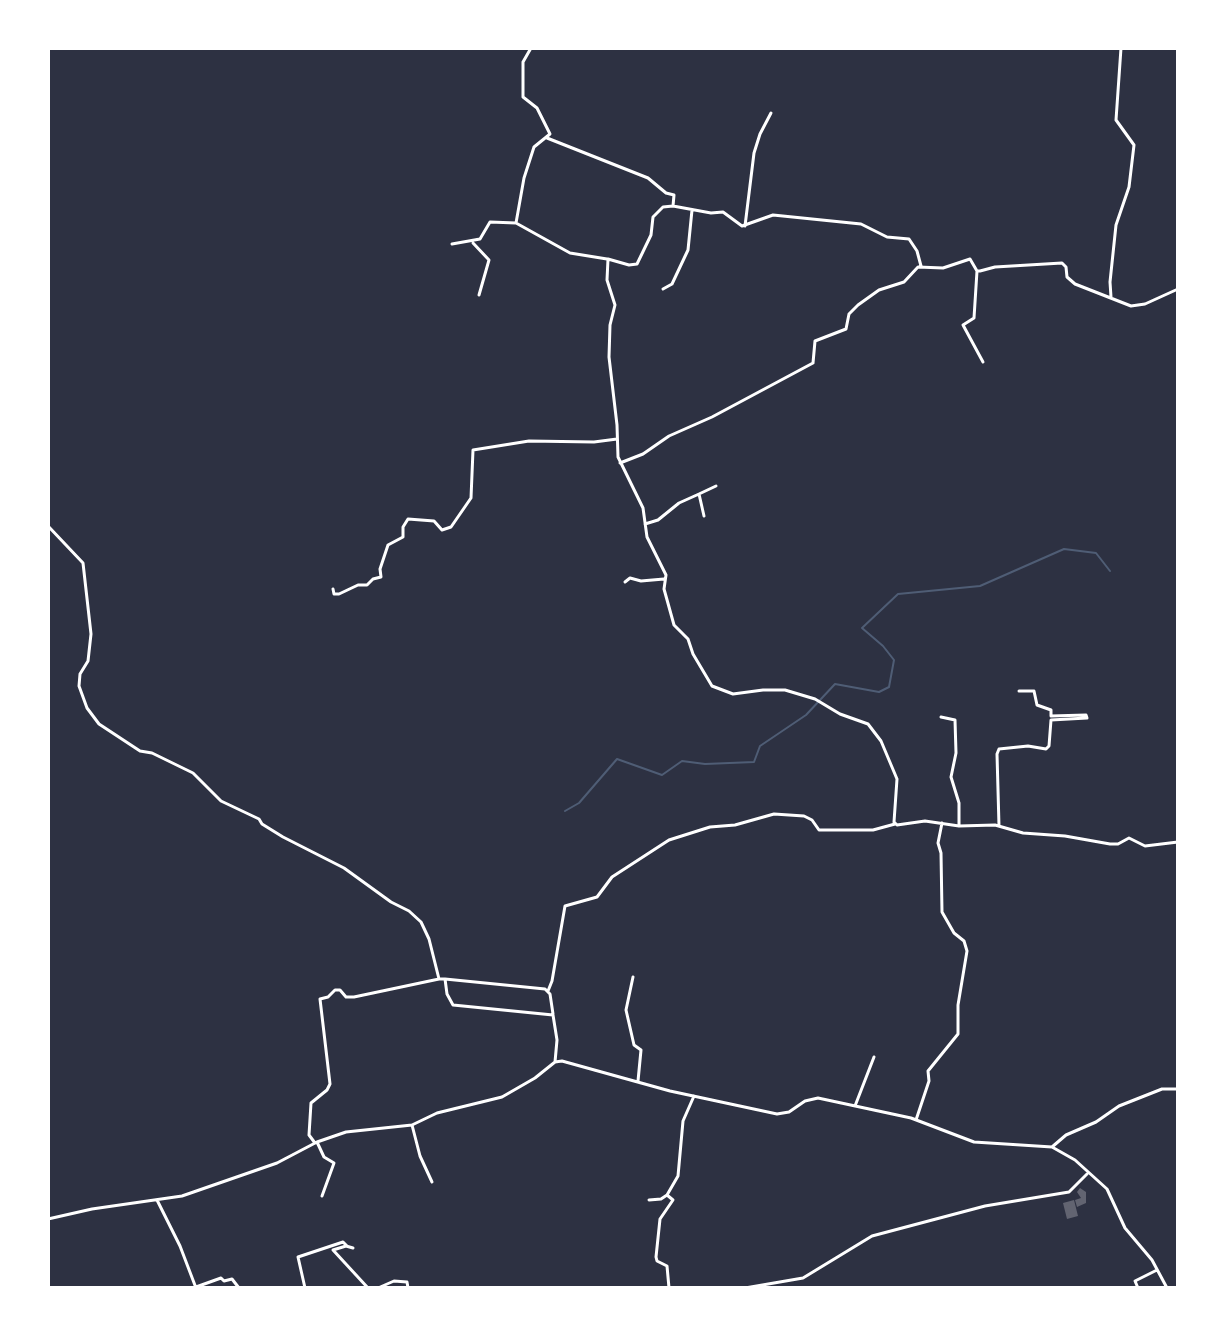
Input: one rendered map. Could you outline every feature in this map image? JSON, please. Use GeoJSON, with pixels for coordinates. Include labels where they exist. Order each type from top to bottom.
{"type":"FeatureCollection","features":[{"type":"Feature","properties":{"kind":"street"},"geometry":{"type":"LineString","coordinates":[[516,223],[524,178],[534,147],[550,134],[537,108],[523,97],[523,62],[531,48]]}},
{"type":"Feature","properties":{"kind":"street"},"geometry":{"type":"LineString","coordinates":[[1111,297],[1116,225],[1129,187],[1134,145],[1116,120],[1121,48]]}},
{"type":"Feature","properties":{"kind":"street"},"geometry":{"type":"LineString","coordinates":[[745,226],[754,153],[771,113]]}},
{"type":"Feature","properties":{"kind":"street"},"geometry":{"type":"LineString","coordinates":[[547,138],[648,178],[666,193],[674,195],[673,206]]}},
{"type":"Feature","properties":{"kind":"street"},"geometry":{"type":"LineString","coordinates":[[452,244],[472,242],[483,235],[485,226],[490,222],[516,223],[570,253],[637,264],[651,235],[653,217],[663,207],[673,206],[711,213],[723,212],[736,224],[745,226],[773,215],[861,224],[887,237],[909,239],[917,251],[921,266]]}},
{"type":"Feature","properties":{"kind":"street"},"geometry":{"type":"LineString","coordinates":[[663,289],[672,284],[688,250],[692,210]]}},
{"type":"Feature","properties":{"kind":"street"},"geometry":{"type":"LineString","coordinates":[[472,242],[489,260],[479,295]]}},
{"type":"Feature","properties":{"kind":"street"},"geometry":{"type":"LineString","coordinates":[[608,259],[607,280],[615,305],[610,325],[609,357],[620,463],[643,508],[647,537],[666,575],[664,589],[674,625],[689,640],[693,654],[713,688],[733,694],[785,690],[815,699],[871,728],[881,741],[897,779],[895,824]]}},
{"type":"Feature","properties":{"kind":"street"},"geometry":{"type":"LineString","coordinates":[[620,463],[643,454],[669,436],[712,417],[813,363],[815,341],[846,329],[849,314],[858,305],[879,290],[904,282],[914,269],[921,266],[943,268],[970,259],[977,271],[974,318],[963,325],[983,362]]}},
{"type":"Feature","properties":{"kind":"street"},"geometry":{"type":"LineString","coordinates":[[977,271],[1062,263],[1066,267],[1067,277],[1075,284],[1131,306],[1145,304],[1178,289]]}},
{"type":"Feature","properties":{"kind":"street"},"geometry":{"type":"LineString","coordinates":[[333,589],[334,594],[339,594],[381,577],[380,569],[388,545],[403,537],[403,527],[408,519],[434,521],[442,530],[451,527],[472,495],[473,450],[529,441],[594,442],[617,439]]}},
{"type":"Feature","properties":{"kind":"street"},"geometry":{"type":"LineString","coordinates":[[645,524],[658,520],[679,503],[716,486]]}},
{"type":"Feature","properties":{"kind":"street"},"geometry":{"type":"LineString","coordinates":[[699,494],[704,516]]}},
{"type":"Feature","properties":{"kind":"street"},"geometry":{"type":"LineString","coordinates":[[48,526],[70,553],[83,563],[91,634],[88,661],[80,674],[79,686],[87,708],[99,724],[140,751],[152,753],[193,773],[221,801],[344,868],[391,902],[409,911],[421,922],[425,931],[439,979]]}},
{"type":"Feature","properties":{"kind":"street"},"geometry":{"type":"LineString","coordinates":[[625,582],[630,578],[641,581],[665,579]]}},
{"type":"Feature","properties":{"kind":"street"},"geometry":{"type":"LineString","coordinates":[[999,826],[999,749],[1028,746],[1046,749],[1049,746],[1051,720],[1087,718],[1086,715],[1051,716],[1051,710],[1037,705],[1034,691],[1019,691]]}},
{"type":"Feature","properties":{"kind":"street"},"geometry":{"type":"LineString","coordinates":[[941,717],[955,720],[956,753],[951,777],[959,803],[959,826]]}},
{"type":"Feature","properties":{"kind":"street"},"geometry":{"type":"LineString","coordinates":[[555,1062],[557,1040],[548,991],[565,906],[597,897],[612,877],[669,840],[710,827],[735,825],[774,814],[804,816],[812,820],[819,830],[858,831],[925,821],[959,826],[999,826],[1023,833],[1110,844],[1118,844],[1129,838],[1153,846],[1178,842]]}},
{"type":"Feature","properties":{"kind":"street"},"geometry":{"type":"LineString","coordinates":[[916,1120],[929,1081],[928,1071],[958,1034],[958,1005],[967,951],[964,941],[954,933],[942,912],[941,853],[938,843],[942,823]]}},
{"type":"Feature","properties":{"kind":"street"},"geometry":{"type":"LineString","coordinates":[[633,977],[626,1010],[634,1045],[641,1050],[638,1081]]}},
{"type":"Feature","properties":{"kind":"street"},"geometry":{"type":"LineString","coordinates":[[322,1196],[334,1163],[324,1157],[309,1135],[311,1103],[330,1084],[320,999],[335,990],[340,990],[346,997],[354,997],[439,979],[471,980],[548,991]]}},
{"type":"Feature","properties":{"kind":"street"},"geometry":{"type":"LineString","coordinates":[[445,979],[450,1002],[456,1006],[553,1015]]}},
{"type":"Feature","properties":{"kind":"street"},"geometry":{"type":"LineString","coordinates":[[855,1106],[874,1057]]}},
{"type":"Feature","properties":{"kind":"street"},"geometry":{"type":"LineString","coordinates":[[48,1219],[92,1209],[182,1196],[277,1163],[316,1142],[346,1132],[412,1125],[437,1113],[502,1097],[555,1062],[567,1062],[694,1096],[777,1114],[789,1112],[811,1099],[916,1120],[974,1142],[1052,1147],[1075,1160],[1111,1195],[1125,1228],[1152,1260],[1167,1288]]}},
{"type":"Feature","properties":{"kind":"street"},"geometry":{"type":"LineString","coordinates":[[1052,1147],[1066,1135],[1096,1122],[1119,1106],[1162,1089],[1178,1089]]}},
{"type":"Feature","properties":{"kind":"street"},"geometry":{"type":"LineString","coordinates":[[649,1200],[667,1195],[678,1176],[683,1121],[694,1096]]}},
{"type":"Feature","properties":{"kind":"street"},"geometry":{"type":"LineString","coordinates":[[412,1125],[420,1156],[432,1182]]}},
{"type":"Feature","properties":{"kind":"street"},"geometry":{"type":"LineString","coordinates":[[745,1288],[803,1278],[872,1236],[985,1206],[1069,1192],[1087,1173]]}},
{"type":"Feature","properties":{"kind":"street"},"geometry":{"type":"LineString","coordinates":[[667,1195],[673,1200],[660,1219],[656,1257],[657,1261],[667,1266],[669,1288]]}},
{"type":"Feature","properties":{"kind":"street"},"geometry":{"type":"LineString","coordinates":[[157,1200],[196,1288],[221,1278],[224,1281],[232,1279],[239,1288]]}},
{"type":"Feature","properties":{"kind":"street"},"geometry":{"type":"LineString","coordinates":[[305,1288],[298,1257],[343,1242],[353,1248]]}},
{"type":"Feature","properties":{"kind":"street"},"geometry":{"type":"LineString","coordinates":[[347,1246],[333,1250],[368,1288]]}},
{"type":"Feature","properties":{"kind":"street"},"geometry":{"type":"LineString","coordinates":[[1138,1288],[1135,1281],[1157,1270]]}},
{"type":"Feature","properties":{"kind":"street"},"geometry":{"type":"LineString","coordinates":[[378,1288],[395,1281],[407,1282],[408,1288]]}},
{"type":"Feature","properties":{"kind":"building"},"geometry":{"type":"Polygon","coordinates":[[[1080,1188],[1086,1192],[1086,1203],[1077,1207],[1075,1200],[1081,1198],[1077,1192],[1080,1188]]]}},
{"type":"Feature","properties":{"kind":"building"},"geometry":{"type":"Polygon","coordinates":[[[1074,1200],[1078,1216],[1067,1219],[1063,1203],[1074,1200]]]}},
{"type":"Feature","properties":{"kind":"waterway"},"geometry":{"type":"LineString","coordinates":[[565,811],[579,803],[617,759],[662,775],[682,761],[705,764],[754,762],[760,746],[806,715],[835,684],[879,692],[889,687],[894,660],[862,628],[898,594],[980,586],[1064,549],[1096,553],[1110,571]]}}]}
